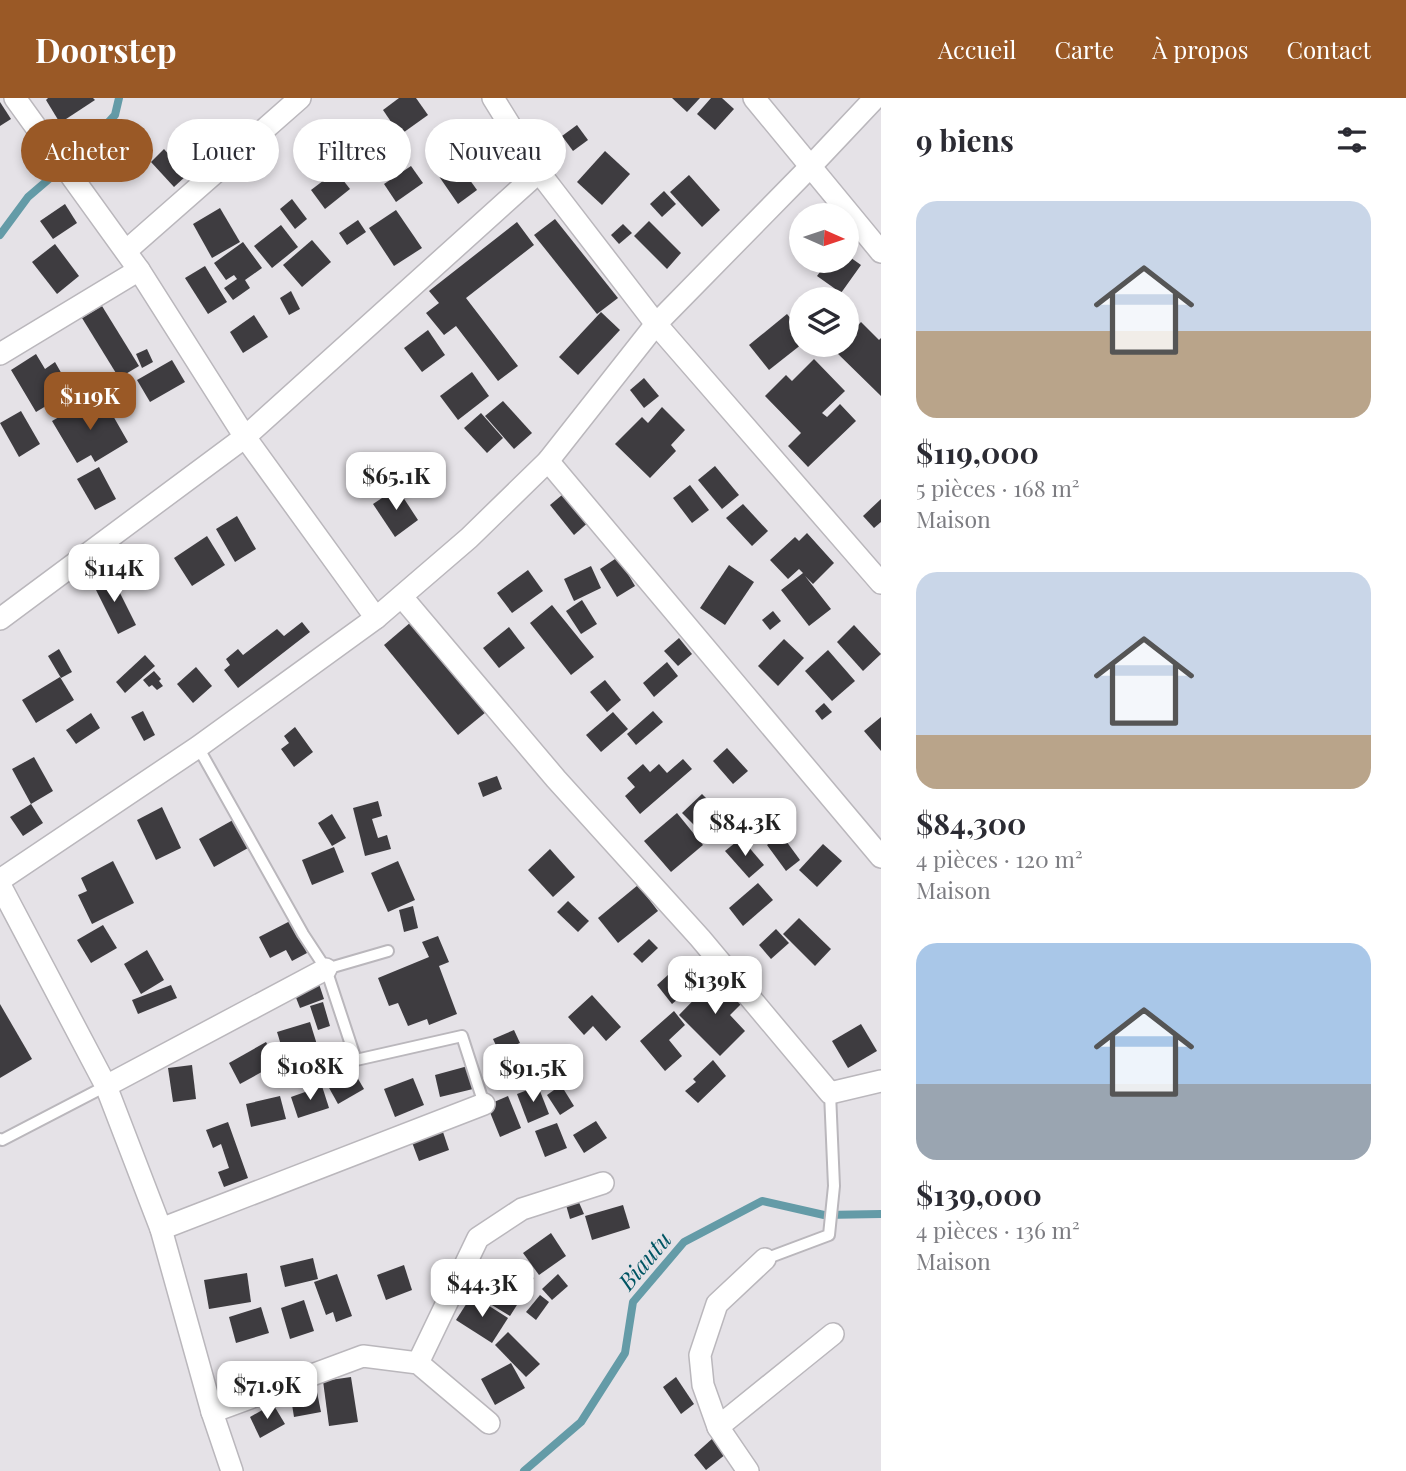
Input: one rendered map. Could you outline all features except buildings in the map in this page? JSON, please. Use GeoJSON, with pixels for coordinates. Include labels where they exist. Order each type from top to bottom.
{"type":"FeatureCollection","features":[{"type":"Feature","properties":{"kind":"street"},"geometry":{"type":"LineString","coordinates":[[15,98],[139,270],[245,437],[376,618]]}},
{"type":"Feature","properties":{"kind":"street"},"geometry":{"type":"LineString","coordinates":[[126,251],[300,98]]}},
{"type":"Feature","properties":{"kind":"street"},"geometry":{"type":"LineString","coordinates":[[493,98],[506,119]]}},
{"type":"Feature","properties":{"kind":"street"},"geometry":{"type":"LineString","coordinates":[[754,98],[881,252]]}},
{"type":"Feature","properties":{"kind":"street"},"geometry":{"type":"LineString","coordinates":[[232,1471],[212,1412],[161,1229],[106,1086],[6,915],[0,882],[198,747],[376,618],[469,538],[548,461],[656,324],[875,98]]}},
{"type":"Feature","properties":{"kind":"street"},"geometry":{"type":"LineString","coordinates":[[0,619],[245,437],[528,182]]}},
{"type":"Feature","properties":{"kind":"street"},"geometry":{"type":"LineString","coordinates":[[547,182],[656,324],[881,583]]}},
{"type":"Feature","properties":{"kind":"street"},"geometry":{"type":"LineString","coordinates":[[0,354],[139,270]]}},
{"type":"Feature","properties":{"kind":"street"},"geometry":{"type":"LineString","coordinates":[[548,461],[881,857]]}},
{"type":"Feature","properties":{"kind":"street"},"geometry":{"type":"LineString","coordinates":[[402,597],[556,779],[699,938],[830,1093],[881,1081]]}},
{"type":"Feature","properties":{"kind":"street"},"geometry":{"type":"LineString","coordinates":[[106,1086],[326,969]]}},
{"type":"Feature","properties":{"kind":"street"},"geometry":{"type":"LineString","coordinates":[[161,1229],[484,1104]]}},
{"type":"Feature","properties":{"kind":"street"},"geometry":{"type":"LineString","coordinates":[[418,1363],[478,1238],[522,1209],[603,1183]]}},
{"type":"Feature","properties":{"kind":"street"},"geometry":{"type":"LineString","coordinates":[[748,1471],[718,1427],[703,1385],[700,1355],[718,1304],[765,1259]]}},
{"type":"Feature","properties":{"kind":"street"},"geometry":{"type":"LineString","coordinates":[[718,1427],[833,1334]]}},
{"type":"Feature","properties":{"kind":"street"},"geometry":{"type":"LineString","coordinates":[[212,1412],[363,1356],[418,1363],[489,1423]]}},
{"type":"Feature","properties":{"kind":"lane"},"geometry":{"type":"LineString","coordinates":[[198,747],[296,922],[326,969],[356,1060],[462,1037],[484,1104]]}},
{"type":"Feature","properties":{"kind":"lane"},"geometry":{"type":"LineString","coordinates":[[326,969],[388,951]]}},
{"type":"Feature","properties":{"kind":"lane"},"geometry":{"type":"LineString","coordinates":[[0,1139],[106,1086]]}},
{"type":"Feature","properties":{"kind":"lane"},"geometry":{"type":"LineString","coordinates":[[765,1259],[829,1235],[834,1186],[830,1093]]}},
{"type":"Feature","properties":{"kind":"waterway"},"geometry":{"type":"LineString","coordinates":[[111,119],[119,98]]}},
{"type":"Feature","properties":{"kind":"waterway"},"geometry":{"type":"LineString","coordinates":[[0,235],[28,197],[46,182]]}},
{"type":"Feature","properties":{"kind":"waterway","name":"Biautu"},"geometry":{"type":"LineString","coordinates":[[524,1471],[581,1422],[625,1353],[633,1302],[684,1242],[762,1201],[824,1215],[881,1214]]}}]}
